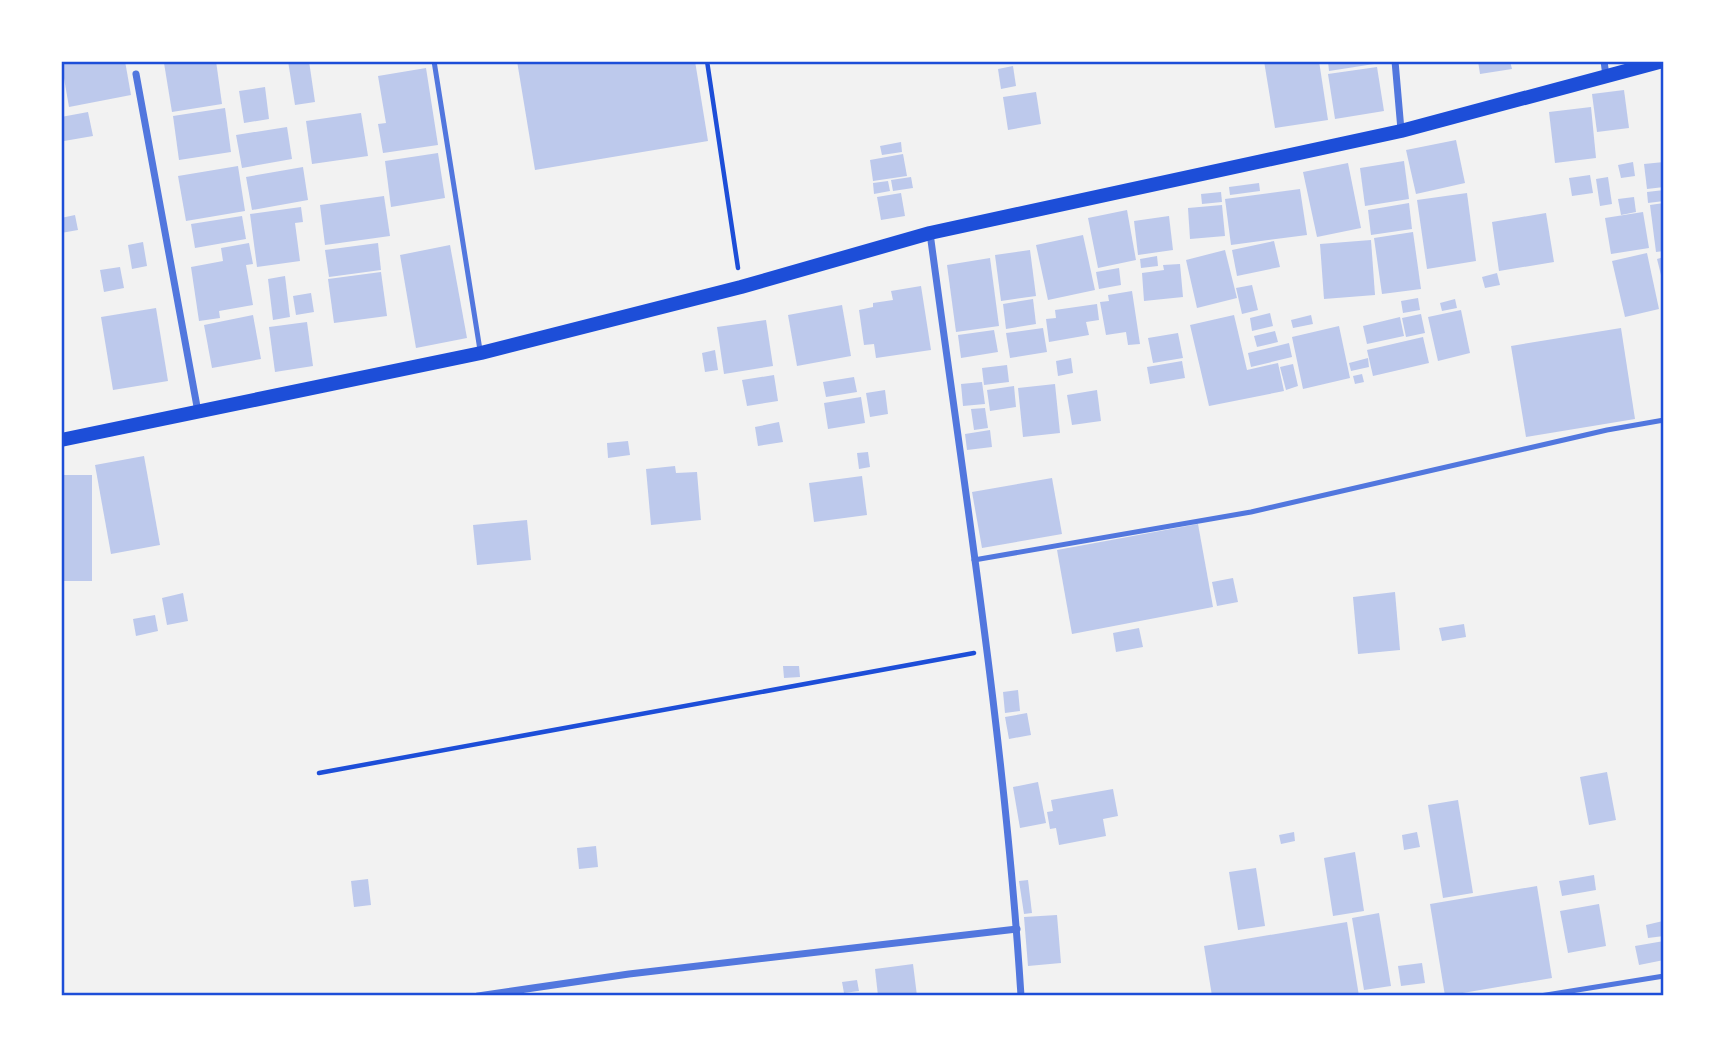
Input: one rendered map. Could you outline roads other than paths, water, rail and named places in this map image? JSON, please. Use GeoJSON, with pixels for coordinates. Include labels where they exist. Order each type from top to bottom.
{"type":"FeatureCollection","features":[{"type":"Feature","properties":{"kind":"main road"},"geometry":{"type":"LineString","coordinates":[[61,440],[481,353],[741,287],[930,233],[1401,131],[1605,69],[1663,61]]}},
{"type":"Feature","properties":{"kind":"street"},"geometry":{"type":"LineString","coordinates":[[1395,61],[1401,131]]}},
{"type":"Feature","properties":{"kind":"street"},"geometry":{"type":"LineString","coordinates":[[136,74],[198,413]]}},
{"type":"Feature","properties":{"kind":"street"},"geometry":{"type":"LineString","coordinates":[[930,233],[974,560],[1015,902],[1021,996]]}},
{"type":"Feature","properties":{"kind":"street"},"geometry":{"type":"LineString","coordinates":[[478,996],[629,974],[1017,929]]}},
{"type":"Feature","properties":{"kind":"lane"},"geometry":{"type":"LineString","coordinates":[[434,61],[481,353]]}},
{"type":"Feature","properties":{"kind":"lane"},"geometry":{"type":"LineString","coordinates":[[974,560],[1251,512],[1582,436],[1664,420]]}},
{"type":"Feature","properties":{"kind":"lane"},"geometry":{"type":"LineString","coordinates":[[1540,996],[1664,976]]}}]}
